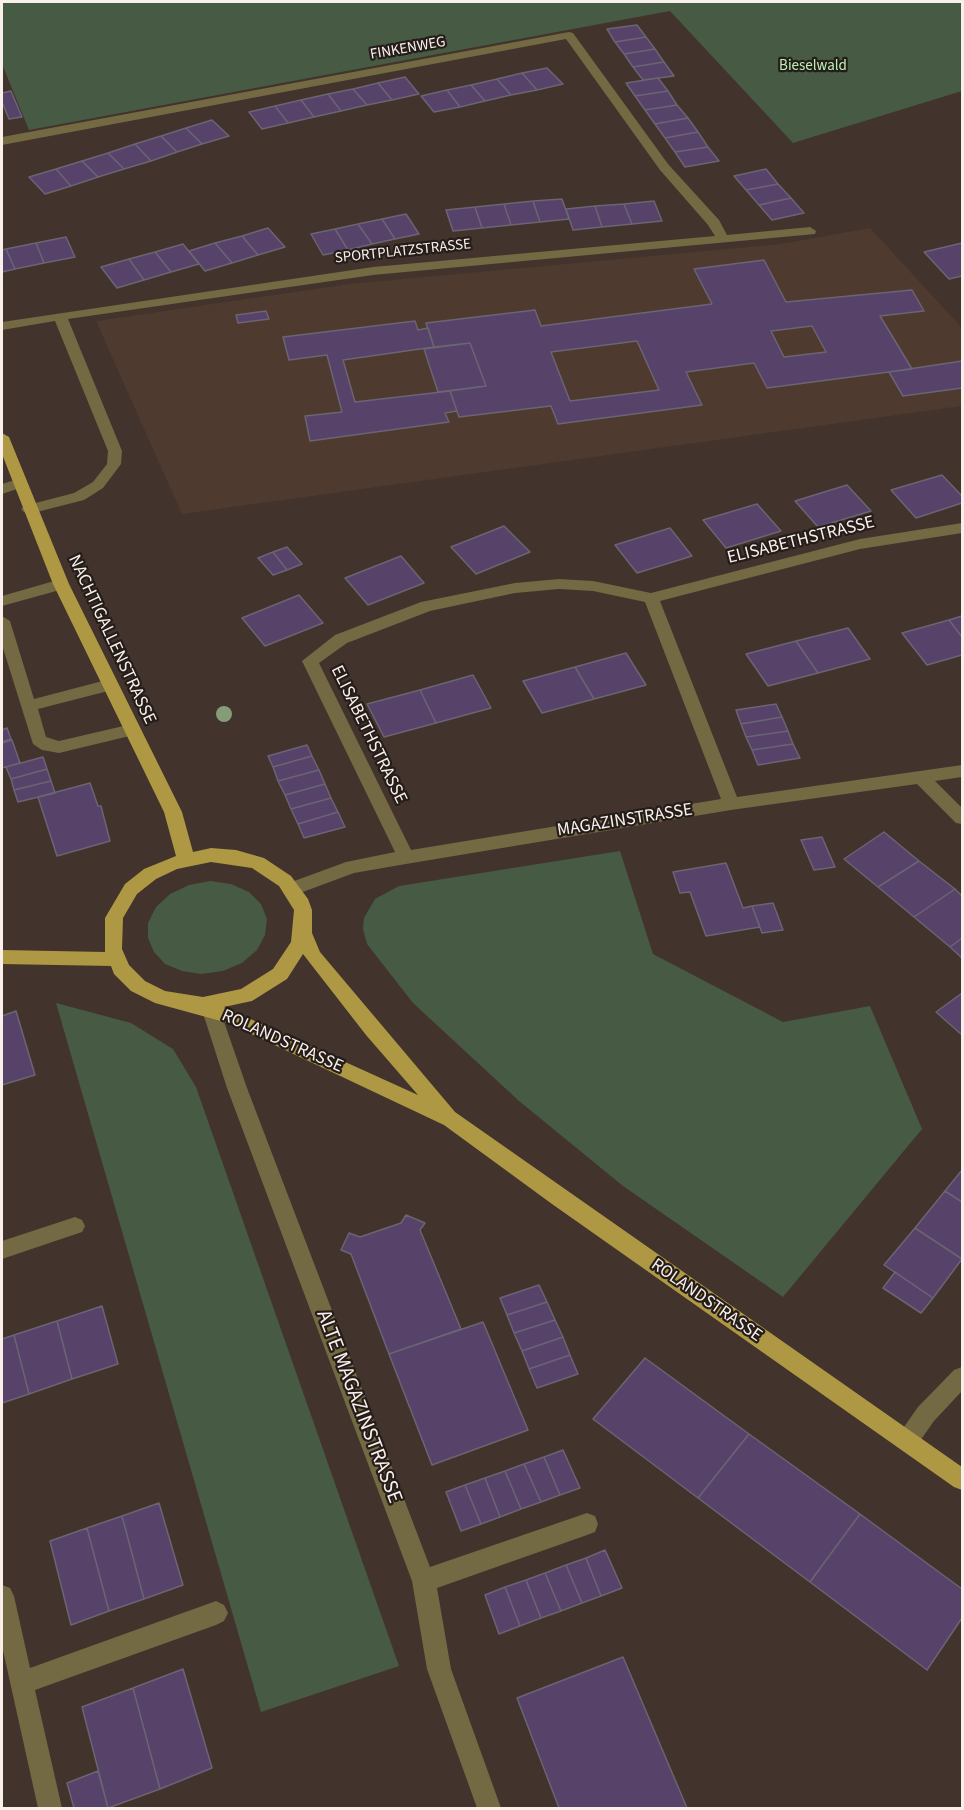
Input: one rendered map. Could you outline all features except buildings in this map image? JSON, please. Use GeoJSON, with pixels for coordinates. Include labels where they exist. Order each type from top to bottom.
{"type":"FeatureCollection","features":[{"type":"Feature","properties":{"kind":"main road","name":"NACHTIGALLENSTRASSE"},"geometry":{"type":"LineString","coordinates":[[2,437],[18,484],[61,584],[173,812],[186,859]]}},
{"type":"Feature","properties":{"kind":"main road"},"geometry":{"type":"LineString","coordinates":[[211,855],[247,860],[278,874],[292,889],[303,910],[303,933],[288,965],[258,989],[217,1003],[175,1002],[138,986],[121,969],[116,959],[112,928],[118,908],[124,898],[150,874],[186,859],[211,855]]}},
{"type":"Feature","properties":{"kind":"main road","name":"ROLANDSTRASSE"},"geometry":{"type":"LineString","coordinates":[[303,933],[313,956],[373,1030],[451,1119]]}},
{"type":"Feature","properties":{"kind":"main road"},"geometry":{"type":"LineString","coordinates":[[2,957],[116,959]]}},
{"type":"Feature","properties":{"kind":"main road","name":"ROLANDSTRASSE"},"geometry":{"type":"LineString","coordinates":[[175,1002],[232,1017],[451,1119],[559,1198],[963,1480]]}},
{"type":"Feature","properties":{"kind":"street","name":"FINKENWEG"},"geometry":{"type":"LineString","coordinates":[[2,141],[568,35],[664,167],[714,223],[723,239]]}},
{"type":"Feature","properties":{"kind":"street","name":"SPORTPLATZSTRASSE"},"geometry":{"type":"LineString","coordinates":[[2,327],[60,316],[365,272],[810,231]]}},
{"type":"Feature","properties":{"kind":"street"},"geometry":{"type":"LineString","coordinates":[[29,509],[79,497],[98,485],[114,464],[115,451],[60,316]]}},
{"type":"Feature","properties":{"kind":"street"},"geometry":{"type":"LineString","coordinates":[[2,489],[18,484]]}},
{"type":"Feature","properties":{"kind":"street","name":"ELISABETHSTRASSE"},"geometry":{"type":"LineString","coordinates":[[406,856],[310,661],[341,639],[427,606],[515,588],[559,584],[593,586],[651,598],[860,544],[963,528]]}},
{"type":"Feature","properties":{"kind":"street"},"geometry":{"type":"LineString","coordinates":[[2,601],[61,584]]}},
{"type":"Feature","properties":{"kind":"street"},"geometry":{"type":"LineString","coordinates":[[651,598],[730,804]]}},
{"type":"Feature","properties":{"kind":"street"},"geometry":{"type":"LineString","coordinates":[[2,621],[39,740],[48,746],[59,747],[132,730]]}},
{"type":"Feature","properties":{"kind":"street"},"geometry":{"type":"LineString","coordinates":[[28,706],[110,685]]}},
{"type":"Feature","properties":{"kind":"street","name":"MAGAZINSTRASSE"},"geometry":{"type":"LineString","coordinates":[[292,889],[352,867],[406,856],[730,804],[963,771]]}},
{"type":"Feature","properties":{"kind":"street"},"geometry":{"type":"LineString","coordinates":[[921,778],[963,818]]}},
{"type":"Feature","properties":{"kind":"street","name":"ALTE MAGAZINSTRASSE"},"geometry":{"type":"LineString","coordinates":[[211,1010],[241,1099],[424,1581],[439,1669],[489,1809]]}},
{"type":"Feature","properties":{"kind":"street"},"geometry":{"type":"LineString","coordinates":[[2,1250],[75,1226]]}},
{"type":"Feature","properties":{"kind":"street"},"geometry":{"type":"LineString","coordinates":[[907,1440],[926,1414],[963,1377]]}},
{"type":"Feature","properties":{"kind":"street"},"geometry":{"type":"LineString","coordinates":[[424,1581],[587,1524]]}},
{"type":"Feature","properties":{"kind":"street"},"geometry":{"type":"LineString","coordinates":[[2,1596],[50,1809]]}},
{"type":"Feature","properties":{"kind":"street"},"geometry":{"type":"LineString","coordinates":[[21,1683],[216,1613]]}},
{"type":"Feature","properties":{"kind":"shaded area"},"geometry":{"type":"Polygon","coordinates":[[[870,228],[962,328],[962,406],[182,514],[96,321],[349,284],[781,244],[870,228]]]}},
{"type":"Feature","properties":{"kind":"green space","name":"Bieselwald"},"geometry":{"type":"Polygon","coordinates":[[[2,2],[962,2],[962,91],[793,143],[670,11],[29,130],[2,64],[2,2]]]}},
{"type":"Feature","properties":{"kind":"green space"},"geometry":{"type":"Polygon","coordinates":[[[620,851],[653,954],[783,1022],[870,1006],[922,1129],[783,1297],[623,1186],[519,1101],[413,1003],[367,944],[363,929],[364,918],[375,899],[399,886],[620,851]]]}},
{"type":"Feature","properties":{"kind":"green space"},"geometry":{"type":"Polygon","coordinates":[[[210,881],[231,884],[249,892],[261,904],[267,919],[265,935],[257,950],[242,963],[223,971],[201,974],[182,971],[165,964],[154,952],[148,938],[148,923],[156,907],[170,894],[189,885],[210,881]]]}},
{"type":"Feature","properties":{"kind":"green space"},"geometry":{"type":"Polygon","coordinates":[[[56,1003],[131,1023],[173,1049],[196,1087],[399,1666],[261,1712],[56,1003]]]}}]}
